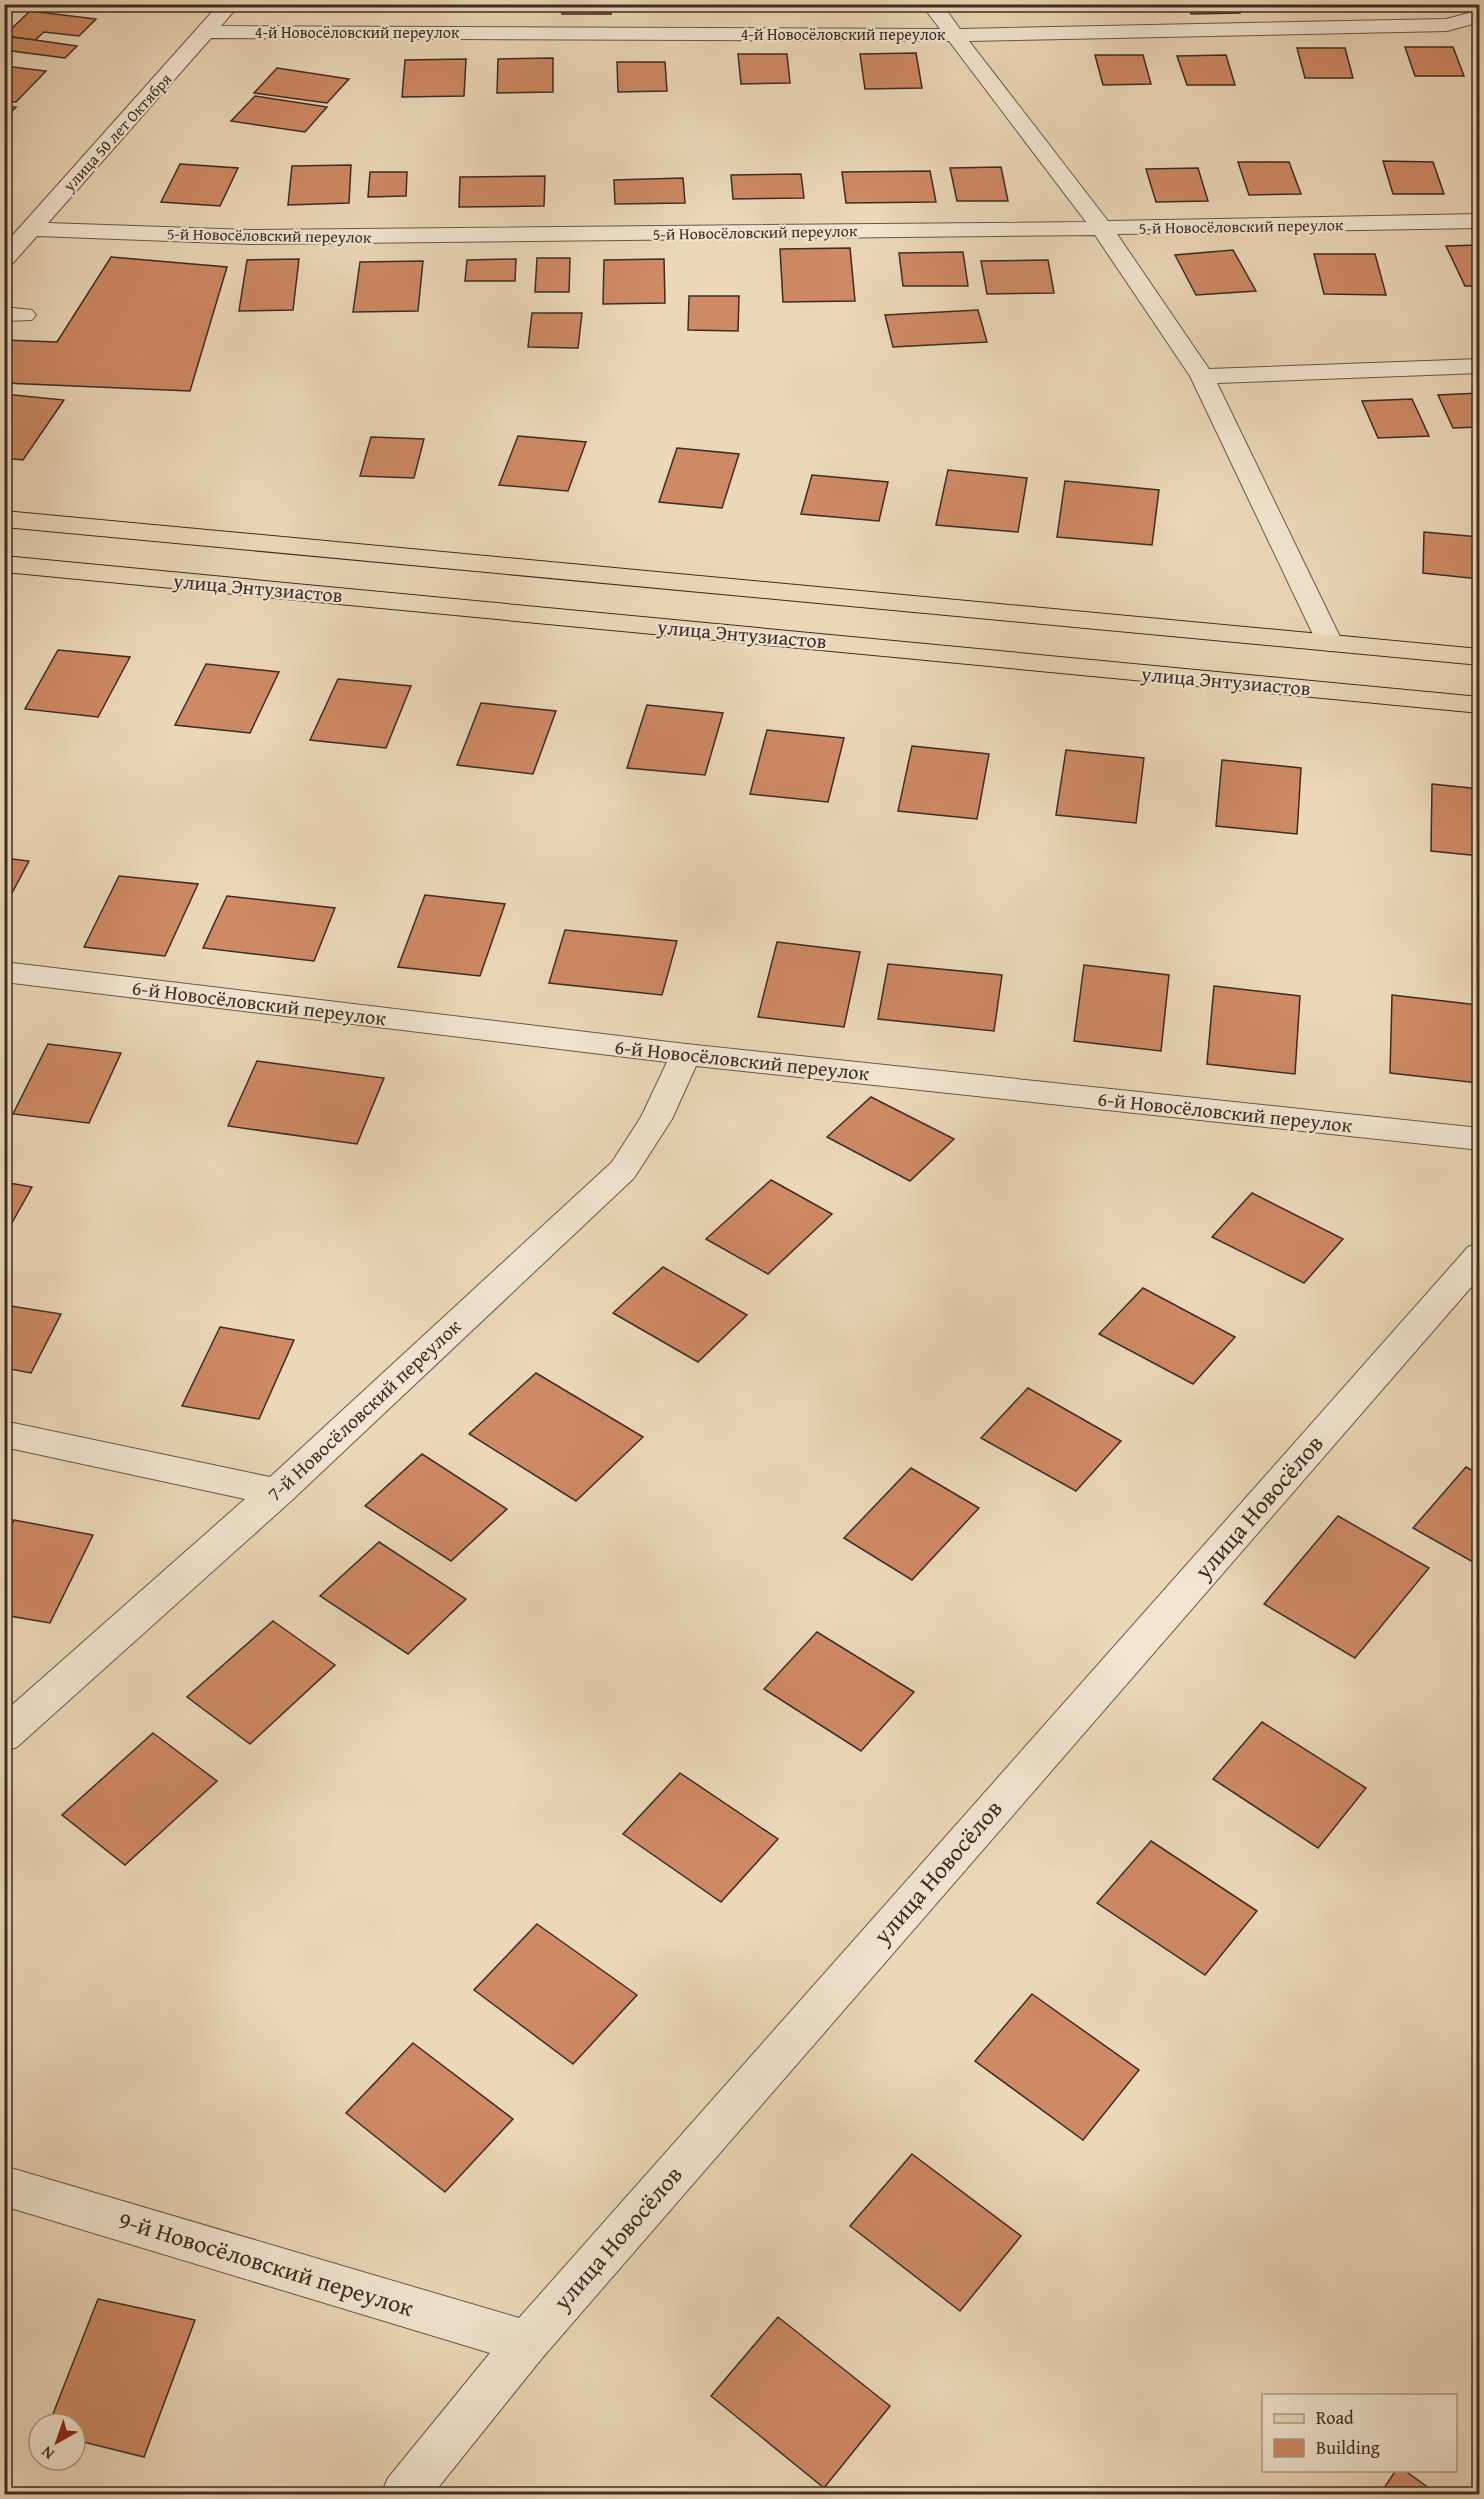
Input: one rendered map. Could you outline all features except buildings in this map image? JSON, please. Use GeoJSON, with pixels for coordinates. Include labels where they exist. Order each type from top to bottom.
{"type":"FeatureCollection","features":[{"type":"Feature","properties":{"kind":"main road"},"geometry":{"type":"LineString","coordinates":[[4,519],[1479,657]]}},
{"type":"Feature","properties":{"kind":"main road","name":"улица Энтузиастов"},"geometry":{"type":"LineString","coordinates":[[4,564],[1479,705]]}},
{"type":"Feature","properties":{"kind":"street","name":"улица 50 лет Октября"},"geometry":{"type":"LineString","coordinates":[[5,258],[230,4]]}},
{"type":"Feature","properties":{"kind":"street"},"geometry":{"type":"LineString","coordinates":[[931,4],[1102,228],[1202,376],[1330,643]]}},
{"type":"Feature","properties":{"kind":"street","name":"4-й Новосёловский переулок"},"geometry":{"type":"LineString","coordinates":[[206,32],[956,35],[1447,25],[1479,16]]}},
{"type":"Feature","properties":{"kind":"street","name":"5-й Новосёловский переулок"},"geometry":{"type":"LineString","coordinates":[[30,229],[250,237],[1102,228],[1479,221]]}},
{"type":"Feature","properties":{"kind":"street"},"geometry":{"type":"LineString","coordinates":[[1202,376],[1479,366]]}},
{"type":"Feature","properties":{"kind":"street","name":"6-й Новосёловский переулок"},"geometry":{"type":"LineString","coordinates":[[4,972],[686,1054],[1479,1139]]}},
{"type":"Feature","properties":{"kind":"street","name":"7-й Новосёловский переулок"},"geometry":{"type":"LineString","coordinates":[[4,1736],[277,1492],[623,1170],[656,1119],[686,1054]]}},
{"type":"Feature","properties":{"kind":"street","name":"улица Новосёлов"},"geometry":{"type":"LineString","coordinates":[[404,2494],[527,2342],[1479,1255]]}},
{"type":"Feature","properties":{"kind":"street"},"geometry":{"type":"LineString","coordinates":[[4,1434],[277,1492]]}},
{"type":"Feature","properties":{"kind":"street","name":"9-й Новосёловский переулок"},"geometry":{"type":"LineString","coordinates":[[4,2186],[527,2342]]}}]}
